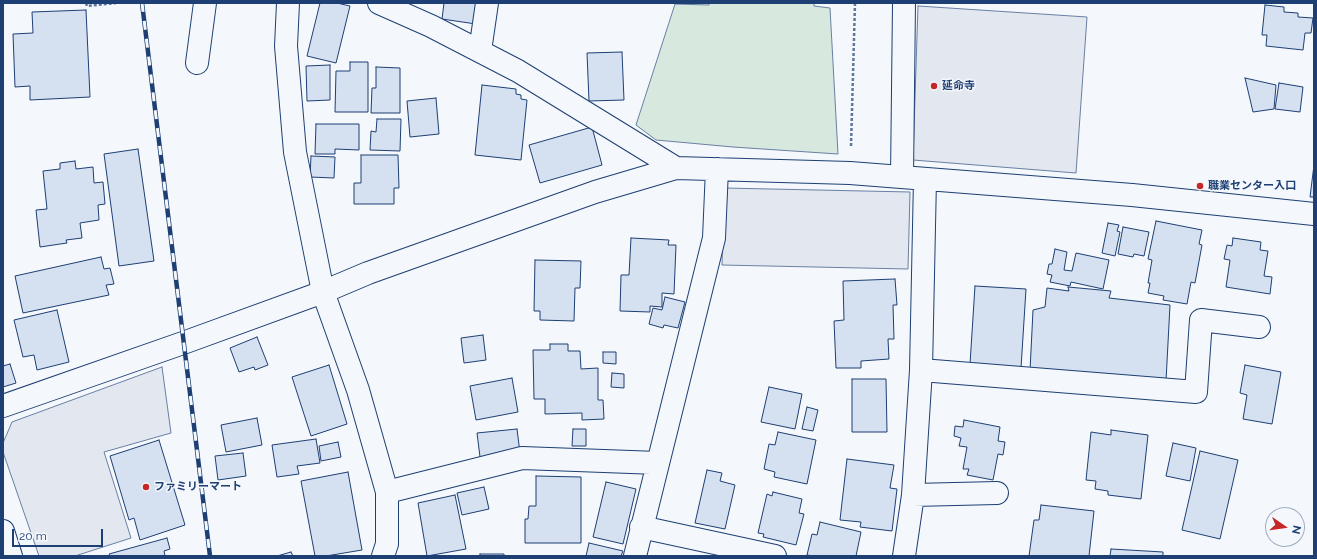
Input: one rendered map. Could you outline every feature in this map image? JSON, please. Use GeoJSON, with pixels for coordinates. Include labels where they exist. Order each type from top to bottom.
{"type":"FeatureCollection","features":[{"type":"Feature","properties":{"kind":"street"},"geometry":{"type":"LineString","coordinates":[[197,63],[205,3]]}},
{"type":"Feature","properties":{"kind":"street"},"geometry":{"type":"LineString","coordinates":[[288,3],[286,46],[295,152],[324,292],[358,390],[387,492],[387,544],[383,556]]}},
{"type":"Feature","properties":{"kind":"street"},"geometry":{"type":"LineString","coordinates":[[379,3],[399,7],[431,26],[518,71],[676,168]]}},
{"type":"Feature","properties":{"kind":"street"},"geometry":{"type":"LineString","coordinates":[[480,51],[487,3]]}},
{"type":"Feature","properties":{"kind":"street"},"geometry":{"type":"LineString","coordinates":[[902,177],[904,3]]}},
{"type":"Feature","properties":{"kind":"street"},"geometry":{"type":"LineString","coordinates":[[3,406],[176,346],[324,292],[368,273],[580,197],[676,168],[850,173],[1125,195],[1314,214]]}},
{"type":"Feature","properties":{"kind":"street"},"geometry":{"type":"LineString","coordinates":[[635,556],[714,238],[717,169]]}},
{"type":"Feature","properties":{"kind":"street"},"geometry":{"type":"LineString","coordinates":[[904,556],[913,496],[921,370],[925,179]]}},
{"type":"Feature","properties":{"kind":"street"},"geometry":{"type":"LineString","coordinates":[[921,370],[1196,392],[1201,320],[1259,327]]}},
{"type":"Feature","properties":{"kind":"street"},"geometry":{"type":"LineString","coordinates":[[387,492],[522,458],[658,464]]}},
{"type":"Feature","properties":{"kind":"street"},"geometry":{"type":"LineString","coordinates":[[913,496],[997,493]]}},
{"type":"Feature","properties":{"kind":"street"},"geometry":{"type":"LineString","coordinates":[[641,527],[775,556]]}},
{"type":"Feature","properties":{"kind":"street"},"geometry":{"type":"LineString","coordinates":[[3,531],[11,556]]}},
{"type":"Feature","properties":{"kind":"path"},"geometry":{"type":"LineString","coordinates":[[86,3],[87,6],[116,3]]}},
{"type":"Feature","properties":{"kind":"path"},"geometry":{"type":"LineString","coordinates":[[850,173],[855,3]]}},
{"type":"Feature","properties":{"kind":"shaded area"},"geometry":{"type":"Polygon","coordinates":[[[709,3],[814,3],[814,6],[830,8],[838,154],[656,140],[636,125],[675,4],[709,5],[709,3]]]}},
{"type":"Feature","properties":{"kind":"shaded area"},"geometry":{"type":"Polygon","coordinates":[[[918,6],[1087,17],[1076,173],[913,160],[918,6]]]}},
{"type":"Feature","properties":{"kind":"shaded area"},"geometry":{"type":"Polygon","coordinates":[[[724,188],[910,192],[908,269],[722,265],[724,188]]]}},
{"type":"Feature","properties":{"kind":"shaded area"},"geometry":{"type":"Polygon","coordinates":[[[162,367],[171,433],[104,452],[131,538],[75,556],[39,556],[3,452],[3,443],[12,422],[162,367]]]}},
{"type":"Feature","properties":{"kind":"building"},"geometry":{"type":"Polygon","coordinates":[[[320,3],[337,3],[350,6],[336,63],[307,56],[320,3]]]}},
{"type":"Feature","properties":{"kind":"building"},"geometry":{"type":"Polygon","coordinates":[[[444,3],[478,3],[476,24],[442,19],[444,3]]]}},
{"type":"Feature","properties":{"kind":"building"},"geometry":{"type":"Polygon","coordinates":[[[1265,5],[1284,7],[1284,12],[1298,13],[1298,17],[1313,18],[1311,33],[1305,33],[1303,50],[1266,46],[1267,35],[1262,35],[1265,5]]]}},
{"type":"Feature","properties":{"kind":"building"},"geometry":{"type":"Polygon","coordinates":[[[86,10],[90,97],[30,100],[30,86],[15,87],[13,34],[33,33],[32,12],[86,10]]]}},
{"type":"Feature","properties":{"kind":"building"},"geometry":{"type":"Polygon","coordinates":[[[622,52],[624,100],[589,101],[587,53],[622,52]]]}},
{"type":"Feature","properties":{"kind":"building"},"geometry":{"type":"Polygon","coordinates":[[[350,62],[368,62],[368,112],[335,112],[336,71],[350,71],[350,62]]]}},
{"type":"Feature","properties":{"kind":"building"},"geometry":{"type":"Polygon","coordinates":[[[330,65],[330,100],[307,101],[306,66],[330,65]]]}},
{"type":"Feature","properties":{"kind":"building"},"geometry":{"type":"Polygon","coordinates":[[[376,67],[400,68],[400,113],[371,113],[372,88],[376,88],[376,67]]]}},
{"type":"Feature","properties":{"kind":"building"},"geometry":{"type":"Polygon","coordinates":[[[1245,78],[1276,85],[1274,109],[1253,112],[1245,78]]]}},
{"type":"Feature","properties":{"kind":"building"},"geometry":{"type":"Polygon","coordinates":[[[1279,83],[1303,87],[1300,112],[1275,109],[1279,83]]]}},
{"type":"Feature","properties":{"kind":"building"},"geometry":{"type":"Polygon","coordinates":[[[482,85],[516,89],[516,94],[521,95],[521,99],[527,100],[521,160],[475,155],[482,85]]]}},
{"type":"Feature","properties":{"kind":"building"},"geometry":{"type":"Polygon","coordinates":[[[436,98],[439,134],[410,137],[407,101],[436,98]]]}},
{"type":"Feature","properties":{"kind":"building"},"geometry":{"type":"Polygon","coordinates":[[[377,119],[401,119],[400,151],[370,150],[371,131],[376,132],[377,119]]]}},
{"type":"Feature","properties":{"kind":"building"},"geometry":{"type":"Polygon","coordinates":[[[316,124],[359,124],[359,150],[335,149],[335,154],[315,154],[316,124]]]}},
{"type":"Feature","properties":{"kind":"building"},"geometry":{"type":"Polygon","coordinates":[[[592,127],[602,165],[540,183],[529,145],[592,127]]]}},
{"type":"Feature","properties":{"kind":"building"},"geometry":{"type":"Polygon","coordinates":[[[138,149],[154,261],[119,266],[104,154],[138,149]]]}},
{"type":"Feature","properties":{"kind":"building"},"geometry":{"type":"Polygon","coordinates":[[[361,155],[398,155],[399,188],[394,188],[394,204],[354,204],[354,183],[361,183],[361,155]]]}},
{"type":"Feature","properties":{"kind":"building"},"geometry":{"type":"Polygon","coordinates":[[[311,156],[335,157],[334,178],[310,177],[311,156]]]}},
{"type":"Feature","properties":{"kind":"building"},"geometry":{"type":"Polygon","coordinates":[[[75,161],[76,169],[93,167],[94,183],[103,182],[105,204],[98,205],[99,220],[80,223],[82,238],[66,240],[67,243],[40,247],[36,210],[47,209],[43,171],[60,169],[60,163],[75,161]]]}},
{"type":"Feature","properties":{"kind":"building"},"geometry":{"type":"Polygon","coordinates":[[[1314,165],[1314,197],[1310,197],[1314,165]]]}},
{"type":"Feature","properties":{"kind":"building"},"geometry":{"type":"Polygon","coordinates":[[[1156,221],[1202,230],[1199,244],[1202,245],[1195,283],[1191,282],[1187,304],[1163,300],[1164,296],[1148,293],[1150,283],[1148,283],[1152,260],[1148,259],[1156,221]]]}},
{"type":"Feature","properties":{"kind":"building"},"geometry":{"type":"Polygon","coordinates":[[[1108,223],[1119,225],[1117,231],[1120,232],[1115,256],[1102,253],[1108,223]]]}},
{"type":"Feature","properties":{"kind":"building"},"geometry":{"type":"Polygon","coordinates":[[[1123,227],[1149,232],[1144,256],[1134,254],[1133,257],[1118,254],[1123,227]]]}},
{"type":"Feature","properties":{"kind":"building"},"geometry":{"type":"Polygon","coordinates":[[[631,238],[669,240],[668,245],[676,245],[674,294],[662,293],[662,307],[650,306],[650,312],[620,311],[621,275],[629,275],[631,238]]]}},
{"type":"Feature","properties":{"kind":"building"},"geometry":{"type":"Polygon","coordinates":[[[1233,238],[1261,242],[1260,250],[1268,251],[1264,276],[1272,277],[1270,294],[1226,287],[1230,260],[1224,259],[1227,245],[1232,246],[1233,238]]]}},
{"type":"Feature","properties":{"kind":"building"},"geometry":{"type":"Polygon","coordinates":[[[1055,249],[1067,252],[1064,270],[1072,271],[1076,253],[1109,260],[1103,289],[1071,282],[1070,286],[1050,282],[1052,275],[1047,274],[1049,264],[1052,264],[1055,249]]]}},
{"type":"Feature","properties":{"kind":"building"},"geometry":{"type":"Polygon","coordinates":[[[101,257],[104,269],[110,268],[114,284],[106,285],[109,295],[23,313],[15,276],[101,257]]]}},
{"type":"Feature","properties":{"kind":"building"},"geometry":{"type":"Polygon","coordinates":[[[535,260],[581,261],[580,288],[575,288],[574,321],[540,320],[540,311],[534,311],[535,260]]]}},
{"type":"Feature","properties":{"kind":"building"},"geometry":{"type":"Polygon","coordinates":[[[895,279],[897,305],[893,305],[894,339],[888,339],[889,359],[861,361],[861,368],[836,368],[834,321],[844,320],[843,281],[895,279]]]}},
{"type":"Feature","properties":{"kind":"building"},"geometry":{"type":"Polygon","coordinates":[[[975,286],[1026,289],[1021,368],[970,364],[975,286]]]}},
{"type":"Feature","properties":{"kind":"building"},"geometry":{"type":"Polygon","coordinates":[[[1068,287],[1111,291],[1109,298],[1170,305],[1166,381],[1030,371],[1033,310],[1045,307],[1047,288],[1069,291],[1068,287]]]}},
{"type":"Feature","properties":{"kind":"building"},"geometry":{"type":"Polygon","coordinates":[[[665,297],[685,302],[678,328],[664,325],[663,328],[649,324],[653,308],[662,310],[665,297]]]}},
{"type":"Feature","properties":{"kind":"building"},"geometry":{"type":"Polygon","coordinates":[[[57,310],[69,362],[37,370],[34,355],[23,357],[14,320],[57,310]]]}},
{"type":"Feature","properties":{"kind":"building"},"geometry":{"type":"Polygon","coordinates":[[[483,335],[486,360],[464,363],[461,338],[483,335]]]}},
{"type":"Feature","properties":{"kind":"building"},"geometry":{"type":"Polygon","coordinates":[[[257,337],[268,365],[255,370],[254,367],[239,372],[230,348],[257,337]]]}},
{"type":"Feature","properties":{"kind":"building"},"geometry":{"type":"Polygon","coordinates":[[[550,344],[568,344],[568,351],[580,351],[581,369],[598,368],[598,400],[603,400],[604,419],[582,420],[582,413],[545,414],[545,399],[534,399],[533,350],[550,350],[550,344]]]}},
{"type":"Feature","properties":{"kind":"building"},"geometry":{"type":"Polygon","coordinates":[[[603,352],[616,352],[616,364],[603,363],[603,352]]]}},
{"type":"Feature","properties":{"kind":"building"},"geometry":{"type":"Polygon","coordinates":[[[10,364],[16,383],[3,387],[3,366],[10,364]]]}},
{"type":"Feature","properties":{"kind":"building"},"geometry":{"type":"Polygon","coordinates":[[[329,365],[347,424],[311,436],[292,377],[329,365]]]}},
{"type":"Feature","properties":{"kind":"building"},"geometry":{"type":"Polygon","coordinates":[[[1245,365],[1281,372],[1272,424],[1243,419],[1247,395],[1240,393],[1245,365]]]}},
{"type":"Feature","properties":{"kind":"building"},"geometry":{"type":"Polygon","coordinates":[[[612,373],[624,374],[624,388],[611,387],[612,373]]]}},
{"type":"Feature","properties":{"kind":"building"},"geometry":{"type":"Polygon","coordinates":[[[512,378],[518,412],[476,420],[470,386],[512,378]]]}},
{"type":"Feature","properties":{"kind":"building"},"geometry":{"type":"Polygon","coordinates":[[[852,379],[886,379],[887,432],[852,432],[852,379]]]}},
{"type":"Feature","properties":{"kind":"building"},"geometry":{"type":"Polygon","coordinates":[[[769,387],[802,394],[795,429],[761,422],[769,387]]]}},
{"type":"Feature","properties":{"kind":"building"},"geometry":{"type":"Polygon","coordinates":[[[807,407],[818,410],[813,431],[802,429],[807,407]]]}},
{"type":"Feature","properties":{"kind":"building"},"geometry":{"type":"Polygon","coordinates":[[[257,418],[262,445],[226,452],[221,425],[257,418]]]}},
{"type":"Feature","properties":{"kind":"building"},"geometry":{"type":"Polygon","coordinates":[[[964,420],[1000,427],[998,441],[1005,442],[1003,455],[998,454],[993,480],[967,475],[969,469],[963,469],[967,447],[959,446],[961,438],[954,436],[955,426],[963,427],[964,420]]]}},
{"type":"Feature","properties":{"kind":"building"},"geometry":{"type":"Polygon","coordinates":[[[517,429],[520,453],[480,457],[477,433],[517,429]]]}},
{"type":"Feature","properties":{"kind":"building"},"geometry":{"type":"Polygon","coordinates":[[[573,429],[586,429],[586,446],[572,446],[573,429]]]}},
{"type":"Feature","properties":{"kind":"building"},"geometry":{"type":"Polygon","coordinates":[[[1111,430],[1148,435],[1141,499],[1108,495],[1108,491],[1095,489],[1096,481],[1086,480],[1091,432],[1111,435],[1111,430]]]}},
{"type":"Feature","properties":{"kind":"building"},"geometry":{"type":"Polygon","coordinates":[[[778,432],[816,440],[807,484],[774,477],[775,472],[764,469],[769,444],[775,445],[778,432]]]}},
{"type":"Feature","properties":{"kind":"building"},"geometry":{"type":"Polygon","coordinates":[[[316,439],[320,463],[297,466],[299,474],[277,477],[272,445],[316,439]]]}},
{"type":"Feature","properties":{"kind":"building","name":"ファミリーマート"},"geometry":{"type":"Polygon","coordinates":[[[159,440],[185,525],[140,540],[134,518],[129,520],[110,456],[159,440]]]}},
{"type":"Feature","properties":{"kind":"building"},"geometry":{"type":"Polygon","coordinates":[[[338,442],[341,457],[321,461],[319,446],[338,442]]]}},
{"type":"Feature","properties":{"kind":"building"},"geometry":{"type":"Polygon","coordinates":[[[1173,443],[1196,448],[1190,481],[1166,476],[1173,443]]]}},
{"type":"Feature","properties":{"kind":"building"},"geometry":{"type":"Polygon","coordinates":[[[1200,451],[1238,460],[1220,539],[1182,530],[1200,451]]]}},
{"type":"Feature","properties":{"kind":"building"},"geometry":{"type":"Polygon","coordinates":[[[243,453],[246,476],[218,480],[215,456],[243,453]]]}},
{"type":"Feature","properties":{"kind":"building"},"geometry":{"type":"Polygon","coordinates":[[[847,459],[894,465],[890,488],[897,489],[892,531],[860,527],[861,522],[840,520],[847,459]]]}},
{"type":"Feature","properties":{"kind":"building"},"geometry":{"type":"Polygon","coordinates":[[[707,470],[722,473],[720,481],[735,485],[725,529],[695,523],[707,470]]]}},
{"type":"Feature","properties":{"kind":"building"},"geometry":{"type":"Polygon","coordinates":[[[348,472],[362,550],[326,556],[315,556],[301,481],[348,472]]]}},
{"type":"Feature","properties":{"kind":"building"},"geometry":{"type":"Polygon","coordinates":[[[536,476],[581,477],[581,543],[525,543],[525,519],[528,519],[529,506],[536,506],[536,476]]]}},
{"type":"Feature","properties":{"kind":"building"},"geometry":{"type":"Polygon","coordinates":[[[606,482],[636,489],[623,544],[593,537],[606,482]]]}},
{"type":"Feature","properties":{"kind":"building"},"geometry":{"type":"Polygon","coordinates":[[[484,487],[489,509],[462,515],[457,493],[484,487]]]}},
{"type":"Feature","properties":{"kind":"building"},"geometry":{"type":"Polygon","coordinates":[[[773,492],[802,499],[799,513],[804,514],[796,545],[763,537],[764,534],[758,533],[767,494],[772,496],[773,492]]]}},
{"type":"Feature","properties":{"kind":"building"},"geometry":{"type":"Polygon","coordinates":[[[455,495],[466,549],[427,556],[418,503],[455,495]]]}},
{"type":"Feature","properties":{"kind":"building"},"geometry":{"type":"Polygon","coordinates":[[[1041,505],[1094,511],[1089,556],[1029,556],[1034,520],[1039,520],[1041,505]]]}},
{"type":"Feature","properties":{"kind":"building"},"geometry":{"type":"Polygon","coordinates":[[[820,522],[861,532],[856,556],[807,555],[812,534],[817,535],[820,522]]]}},
{"type":"Feature","properties":{"kind":"building"},"geometry":{"type":"Polygon","coordinates":[[[167,538],[170,549],[164,551],[165,556],[110,556],[109,554],[167,538]]]}},
{"type":"Feature","properties":{"kind":"building"},"geometry":{"type":"Polygon","coordinates":[[[589,543],[623,551],[621,556],[586,556],[589,543]]]}},
{"type":"Feature","properties":{"kind":"building"},"geometry":{"type":"Polygon","coordinates":[[[1111,549],[1163,552],[1163,556],[1110,556],[1111,549]]]}},
{"type":"Feature","properties":{"kind":"building"},"geometry":{"type":"Polygon","coordinates":[[[291,552],[293,556],[277,556],[291,552]]]}},
{"type":"Feature","properties":{"kind":"building"},"geometry":{"type":"Polygon","coordinates":[[[480,554],[504,554],[504,556],[480,556],[480,554]]]}},
{"type":"Feature","properties":{"kind":"railway"},"geometry":{"type":"LineString","coordinates":[[142,3],[210,556]]}},
{"type":"Feature","properties":{"kind":"place","name":"延命寺"},"geometry":{"type":"Point","coordinates":[934,86]}},
{"type":"Feature","properties":{"kind":"place","name":"職業センター入口"},"geometry":{"type":"Point","coordinates":[1200,186]}},
{"type":"Feature","properties":{"kind":"place","name":"ファミリーマート"},"geometry":{"type":"Point","coordinates":[146,487]}}]}
